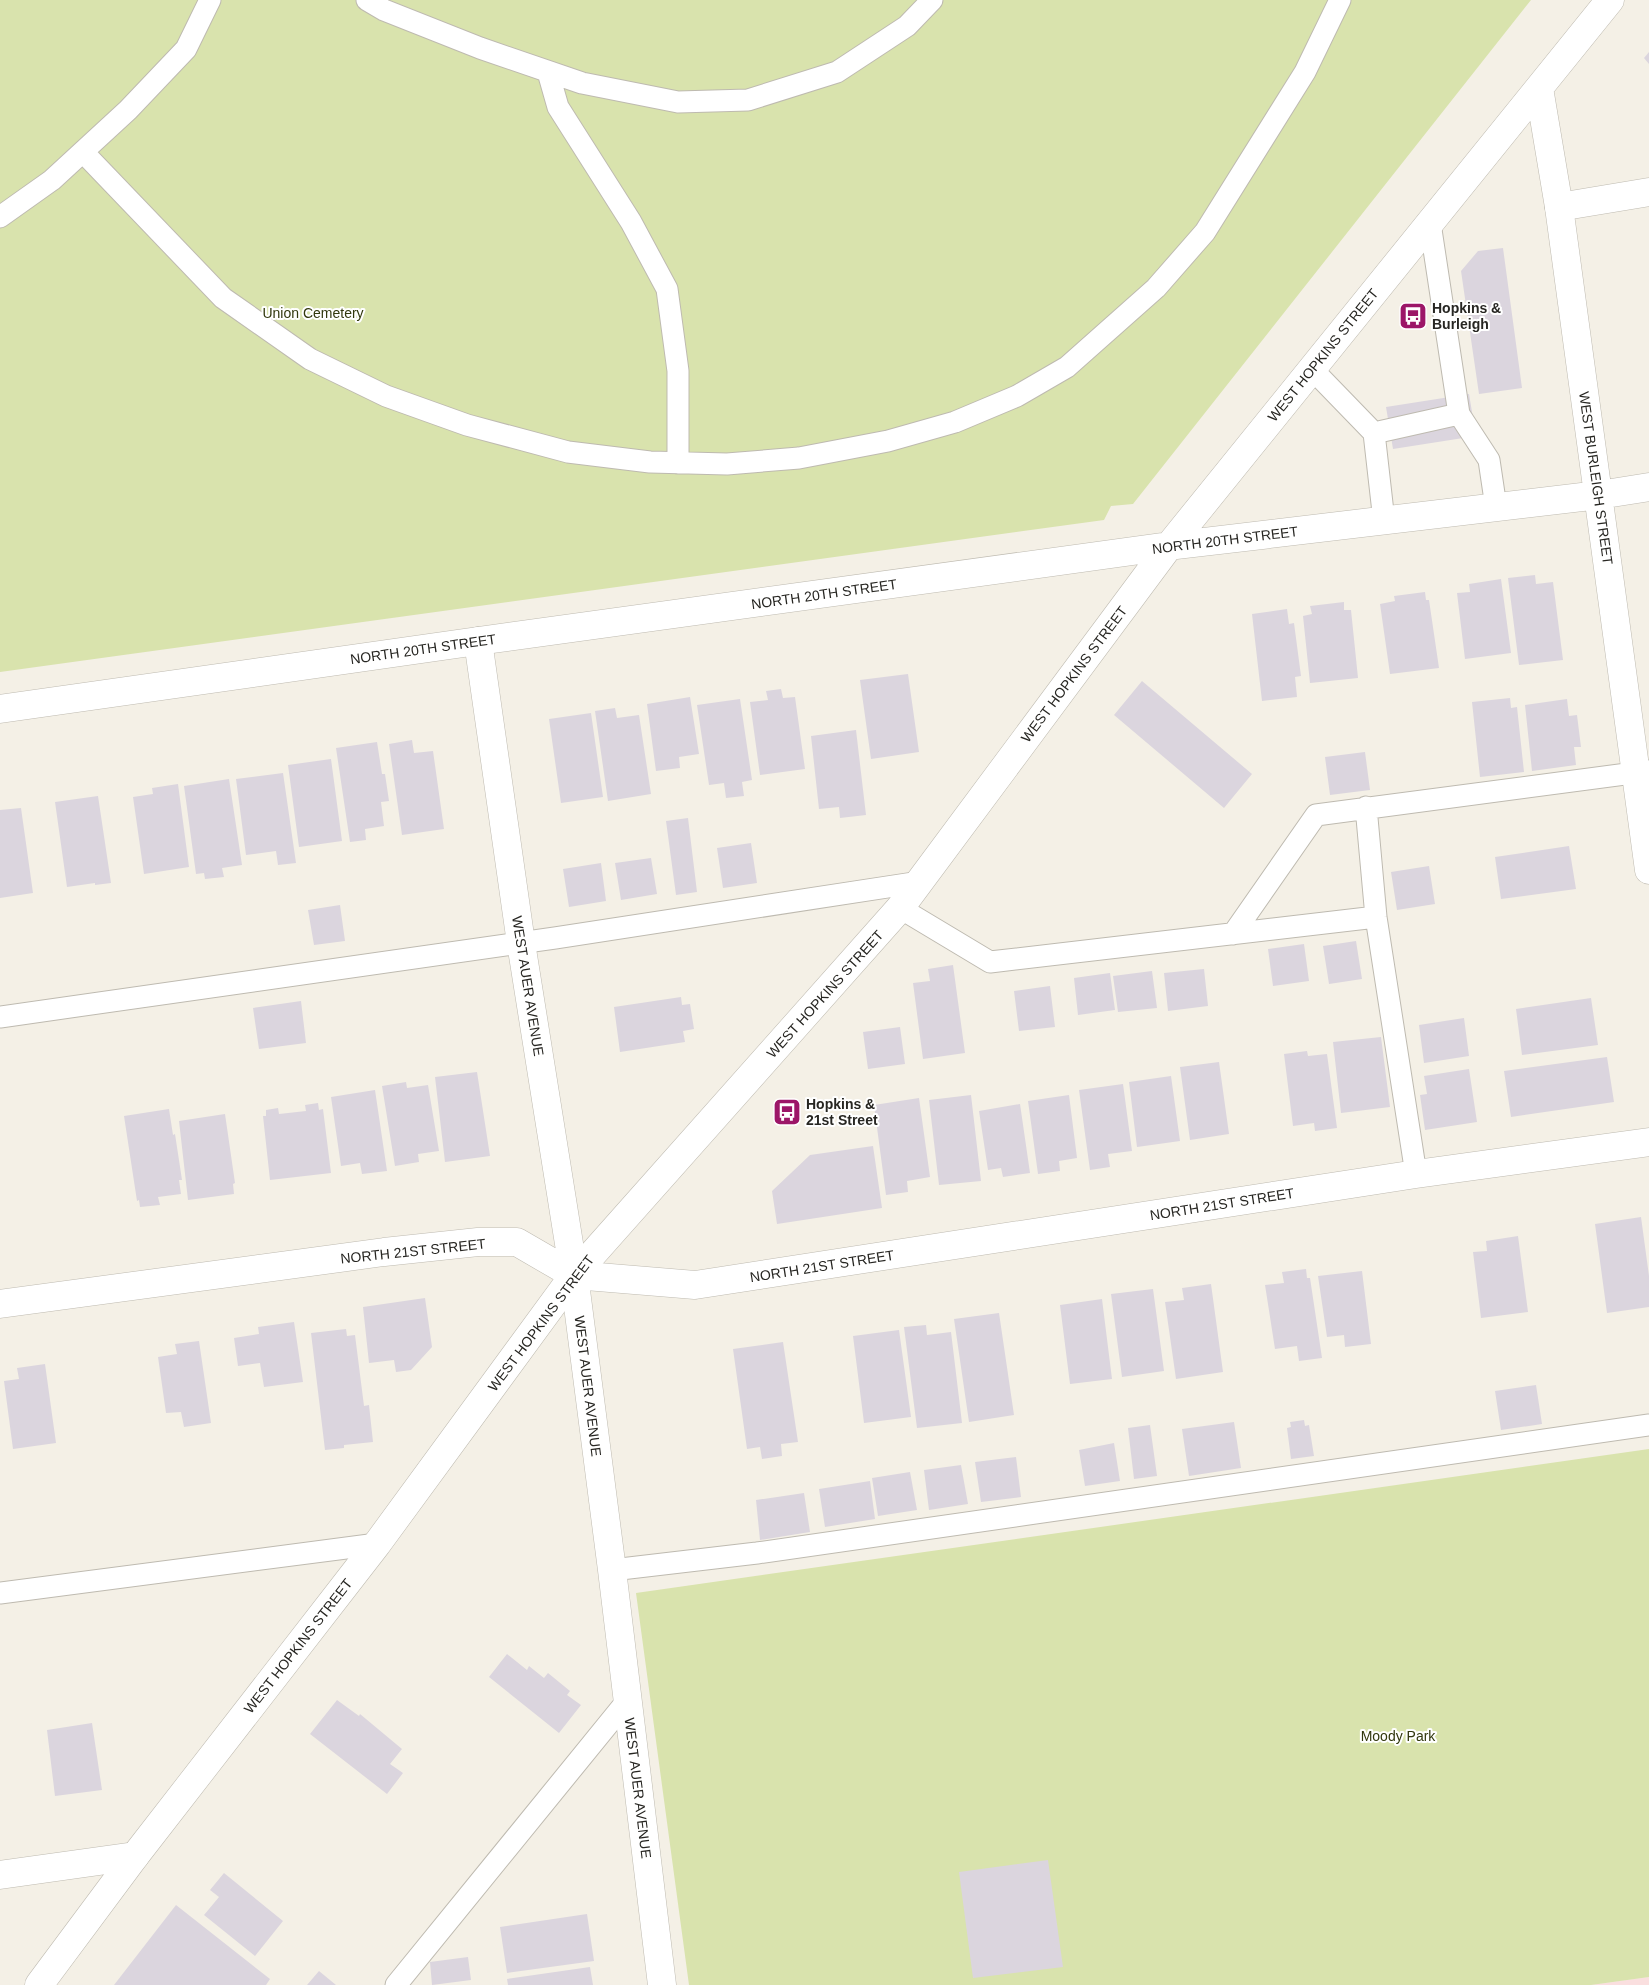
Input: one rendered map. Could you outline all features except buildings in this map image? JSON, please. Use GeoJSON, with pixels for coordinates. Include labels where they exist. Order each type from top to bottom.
{"type":"FeatureCollection","features":[{"type":"Feature","properties":{"kind":"main road","name":"WEST HOPKINS STREET"},"geometry":{"type":"LineString","coordinates":[[38,1985],[135,1856],[377,1544],[574,1275],[900,908],[1170,546],[1610,0]]}},
{"type":"Feature","properties":{"kind":"main road","name":"WEST BURLEIGH STREET"},"geometry":{"type":"LineString","coordinates":[[1539,88],[1559,207],[1599,495],[1642,772],[1649,870]]}},
{"type":"Feature","properties":{"kind":"main road"},"geometry":{"type":"LineString","coordinates":[[1559,207],[1649,192]]}},
{"type":"Feature","properties":{"kind":"main road","name":"NORTH 20TH STREET"},"geometry":{"type":"LineString","coordinates":[[0,709],[1170,546],[1599,495],[1649,487]]}},
{"type":"Feature","properties":{"kind":"main road","name":"WEST AUER AVENUE"},"geometry":{"type":"LineString","coordinates":[[478,641],[520,943],[574,1275],[662,1985]]}},
{"type":"Feature","properties":{"kind":"main road","name":"NORTH 21ST STREET"},"geometry":{"type":"LineString","coordinates":[[0,1304],[384,1252],[478,1242],[517,1242],[574,1275],[694,1285],[1416,1174],[1649,1142]]}},
{"type":"Feature","properties":{"kind":"main road"},"geometry":{"type":"LineString","coordinates":[[0,1875],[135,1856]]}},
{"type":"Feature","properties":{"kind":"lane"},"geometry":{"type":"LineString","coordinates":[[0,217],[52,180],[128,110],[186,49],[210,0]]}},
{"type":"Feature","properties":{"kind":"lane"},"geometry":{"type":"LineString","coordinates":[[367,0],[384,10],[480,48],[548,72],[582,83],[678,102],[748,100],[837,72],[907,26],[932,0]]}},
{"type":"Feature","properties":{"kind":"lane"},"geometry":{"type":"LineString","coordinates":[[83,152],[223,298],[310,359],[386,396],[467,425],[568,452],[650,462],[678,463],[727,464],[799,458],[888,441],[955,422],[1018,396],[1067,367],[1156,288],[1205,232],[1305,72],[1340,0]]}},
{"type":"Feature","properties":{"kind":"lane"},"geometry":{"type":"LineString","coordinates":[[548,72],[558,107],[631,222],[668,289],[678,371],[678,463]]}},
{"type":"Feature","properties":{"kind":"lane"},"geometry":{"type":"LineString","coordinates":[[1430,223],[1459,414],[1489,460],[1496,507]]}},
{"type":"Feature","properties":{"kind":"lane"},"geometry":{"type":"LineString","coordinates":[[1312,369],[1374,433],[1384,521]]}},
{"type":"Feature","properties":{"kind":"lane"},"geometry":{"type":"LineString","coordinates":[[1374,433],[1459,414]]}},
{"type":"Feature","properties":{"kind":"lane"},"geometry":{"type":"LineString","coordinates":[[1233,934],[1316,815],[1642,772]]}},
{"type":"Feature","properties":{"kind":"lane"},"geometry":{"type":"LineString","coordinates":[[1366,807],[1376,917],[1416,1174]]}},
{"type":"Feature","properties":{"kind":"lane"},"geometry":{"type":"LineString","coordinates":[[0,1018],[520,943],[920,882]]}},
{"type":"Feature","properties":{"kind":"lane"},"geometry":{"type":"LineString","coordinates":[[900,908],[990,962],[1376,917]]}},
{"type":"Feature","properties":{"kind":"lane"},"geometry":{"type":"LineString","coordinates":[[612,1570],[757,1553],[1649,1425]]}},
{"type":"Feature","properties":{"kind":"lane"},"geometry":{"type":"LineString","coordinates":[[0,1593],[377,1544]]}},
{"type":"Feature","properties":{"kind":"lane"},"geometry":{"type":"LineString","coordinates":[[396,1985],[627,1701]]}},
{"type":"Feature","properties":{"kind":"shaded area"},"geometry":{"type":"Polygon","coordinates":[[[1649,1977],[1649,1985],[1591,1985],[1649,1977]]]}},
{"type":"Feature","properties":{"kind":"green space","name":"Union Cemetery"},"geometry":{"type":"Polygon","coordinates":[[[0,0],[1531,0],[1133,504],[1111,506],[1104,520],[0,672],[0,0]]]}},
{"type":"Feature","properties":{"kind":"green space","name":"Moody Park"},"geometry":{"type":"Polygon","coordinates":[[[1649,1449],[1649,1977],[1591,1985],[689,1985],[636,1593],[1649,1449]]]}},
{"type":"Feature","properties":{"kind":"place","name":"Hopkins & Burleigh"},"geometry":{"type":"Point","coordinates":[1413,316]}},
{"type":"Feature","properties":{"kind":"place","name":"Hopkins & 21st Street"},"geometry":{"type":"Point","coordinates":[787,1112]}}]}
